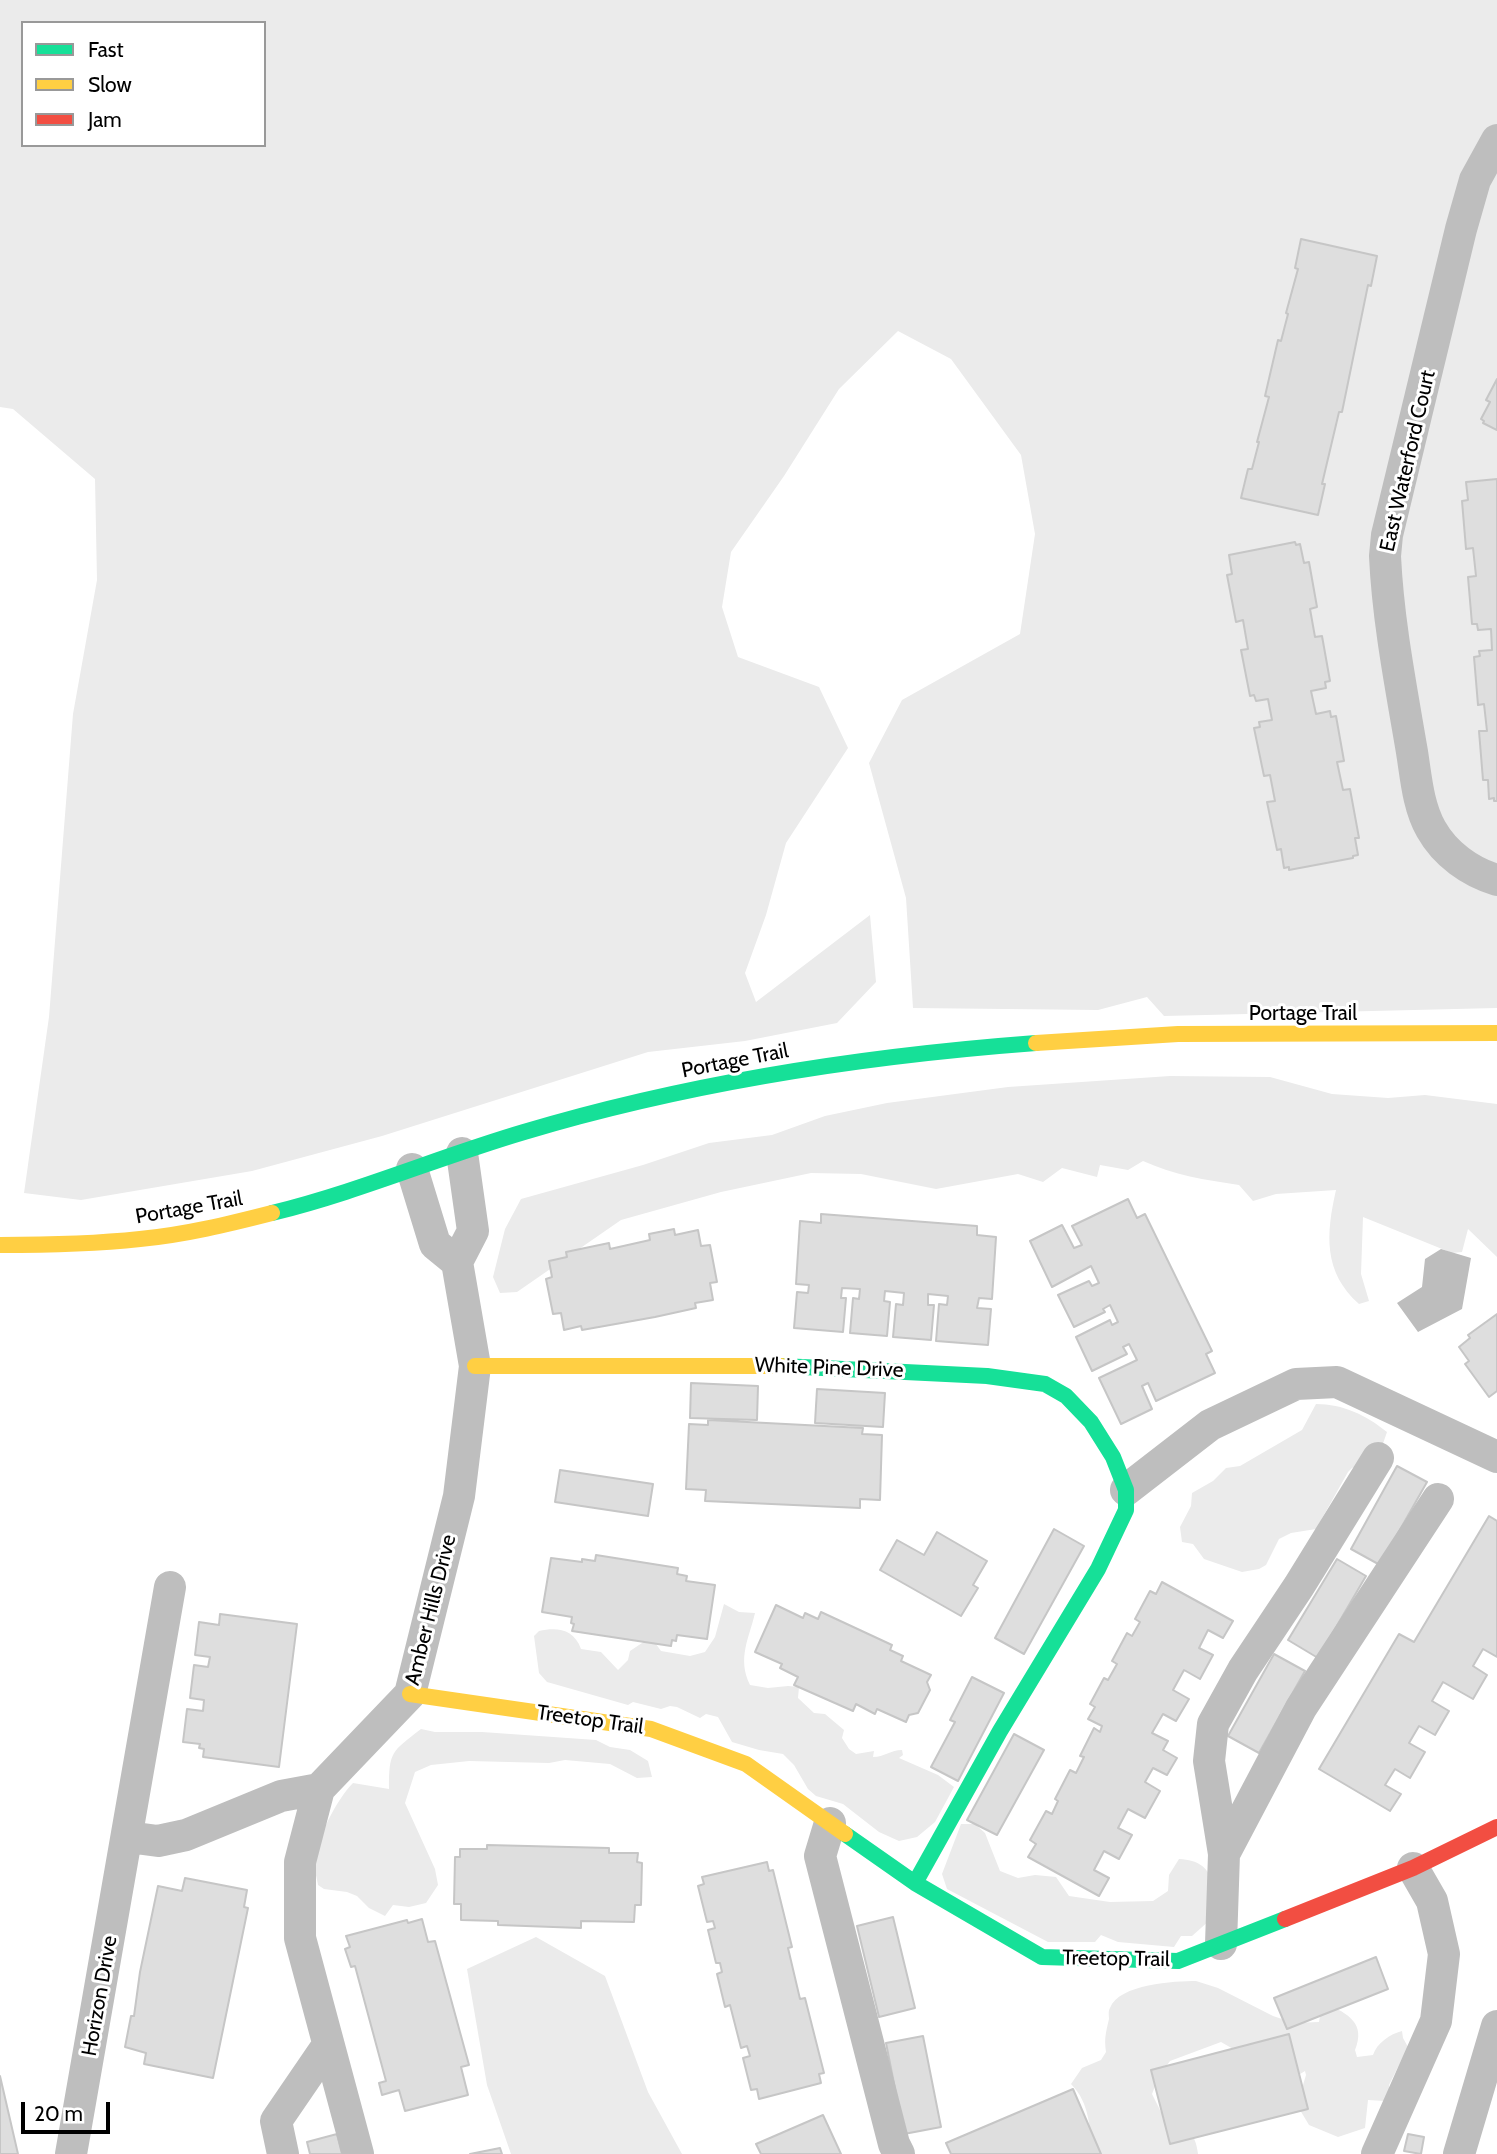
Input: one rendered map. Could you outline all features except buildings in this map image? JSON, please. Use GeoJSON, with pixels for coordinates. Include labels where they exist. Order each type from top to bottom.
{"type":"FeatureCollection","features":[{"type":"Feature","properties":{"kind":"street","name":"East Waterford Court"},"geometry":{"type":"LineString","coordinates":[[1497,140],[1475,180],[1461,229],[1385,556],[1406,720],[1424,813],[1430,829],[1441,845],[1476,871],[1497,880]]}},
{"type":"Feature","properties":{"kind":"street","name":"Portage Trail"},"geometry":{"type":"LineString","coordinates":[[0,1245],[59,1245],[142,1239],[232,1223],[314,1203],[412,1169],[590,1114],[748,1077],[950,1049],[1178,1034],[1497,1033]]}},
{"type":"Feature","properties":{"kind":"street"},"geometry":{"type":"LineString","coordinates":[[412,1169],[435,1244],[457,1262],[473,1231],[462,1153]]}},
{"type":"Feature","properties":{"kind":"street","name":"Amber Hills Drive"},"geometry":{"type":"LineString","coordinates":[[358,2154],[300,1938],[300,1863],[319,1789],[410,1694],[459,1496],[475,1366],[457,1262]]}},
{"type":"Feature","properties":{"kind":"street","name":"White Pine Drive"},"geometry":{"type":"LineString","coordinates":[[475,1366],[775,1364],[899,1370],[1017,1380],[1054,1388],[1080,1407],[1105,1441],[1126,1490]]}},
{"type":"Feature","properties":{"kind":"street"},"geometry":{"type":"LineString","coordinates":[[915,1884],[1029,1682],[1070,1619],[1110,1546],[1128,1505],[1126,1490],[1210,1424],[1296,1384],[1337,1382],[1497,1457]]}},
{"type":"Feature","properties":{"kind":"street"},"geometry":{"type":"LineString","coordinates":[[1221,1944],[1224,1854],[1209,1761],[1213,1724],[1243,1670],[1299,1586],[1378,1458]]}},
{"type":"Feature","properties":{"kind":"street"},"geometry":{"type":"LineString","coordinates":[[1224,1854],[1301,1708],[1438,1499]]}},
{"type":"Feature","properties":{"kind":"street","name":"Horizon Drive"},"geometry":{"type":"LineString","coordinates":[[71,2154],[170,1587]]}},
{"type":"Feature","properties":{"kind":"street","name":"Treetop Trail"},"geometry":{"type":"LineString","coordinates":[[410,1694],[651,1729],[746,1763],[915,1884],[1042,1957],[1178,1961],[1413,1868],[1497,1827]]}},
{"type":"Feature","properties":{"kind":"street"},"geometry":{"type":"LineString","coordinates":[[128,1837],[158,1841],[186,1835],[281,1796],[319,1789]]}},
{"type":"Feature","properties":{"kind":"street"},"geometry":{"type":"LineString","coordinates":[[830,1823],[820,1856],[894,2144],[899,2154]]}},
{"type":"Feature","properties":{"kind":"street"},"geometry":{"type":"LineString","coordinates":[[1377,2154],[1436,2021],[1444,1954],[1432,1901],[1413,1868]]}},
{"type":"Feature","properties":{"kind":"street"},"geometry":{"type":"LineString","coordinates":[[1459,2154],[1497,2026]]}},
{"type":"Feature","properties":{"kind":"street"},"geometry":{"type":"LineString","coordinates":[[283,2154],[276,2121],[328,2045]]}},
{"type":"Feature","properties":{"kind":"shaded area"},"geometry":{"type":"Polygon","coordinates":[[[0,0],[1497,0],[1497,1008],[1164,1016],[1147,997],[1098,1010],[913,1008],[906,898],[869,763],[902,700],[1020,634],[1035,534],[1021,455],[951,359],[898,331],[839,389],[784,476],[731,552],[722,607],[738,657],[819,687],[848,748],[786,843],[766,915],[745,973],[756,1002],[870,915],[876,982],[837,1023],[745,1041],[648,1052],[382,1136],[252,1171],[81,1200],[24,1193],[49,1017],[73,714],[97,580],[95,479],[13,409],[0,407],[0,0]]]}},
{"type":"Feature","properties":{"kind":"shaded area"},"geometry":{"type":"Polygon","coordinates":[[[1170,1076],[1270,1077],[1332,1094],[1388,1098],[1425,1095],[1497,1104],[1497,1257],[1468,1229],[1462,1252],[1452,1253],[1363,1217],[1361,1274],[1369,1301],[1359,1304],[1339,1279],[1330,1252],[1330,1222],[1336,1190],[1276,1194],[1253,1201],[1239,1185],[1178,1173],[1143,1161],[1128,1170],[1100,1165],[1097,1177],[1062,1168],[1043,1182],[1018,1174],[936,1189],[861,1174],[811,1173],[721,1192],[621,1220],[517,1292],[500,1293],[493,1277],[505,1229],[521,1199],[643,1165],[709,1143],[772,1135],[825,1116],[887,1103],[1008,1087],[1170,1076]]]}},
{"type":"Feature","properties":{"kind":"shaded area"},"geometry":{"type":"Polygon","coordinates":[[[1441,1249],[1471,1258],[1462,1309],[1418,1332],[1397,1303],[1422,1287],[1425,1259],[1441,1249]]]}},
{"type":"Feature","properties":{"kind":"shaded area"},"geometry":{"type":"Polygon","coordinates":[[[1316,1404],[1336,1406],[1354,1412],[1387,1432],[1378,1458],[1348,1472],[1316,1529],[1291,1533],[1279,1539],[1266,1565],[1242,1572],[1204,1559],[1193,1544],[1182,1542],[1180,1527],[1191,1506],[1192,1493],[1213,1481],[1226,1468],[1240,1466],[1302,1430],[1316,1404]]]}},
{"type":"Feature","properties":{"kind":"shaded area"},"geometry":{"type":"Polygon","coordinates":[[[724,1604],[739,1612],[755,1613],[744,1657],[750,1685],[768,1688],[799,1687],[798,1698],[814,1713],[825,1714],[844,1730],[842,1738],[856,1754],[874,1751],[873,1757],[877,1757],[902,1750],[903,1755],[899,1758],[938,1775],[954,1787],[935,1822],[917,1837],[899,1841],[879,1832],[843,1804],[816,1796],[783,1754],[732,1742],[718,1717],[706,1714],[700,1718],[670,1706],[661,1709],[633,1702],[628,1705],[547,1682],[539,1673],[534,1636],[539,1631],[552,1629],[569,1633],[581,1649],[601,1652],[618,1670],[628,1660],[630,1651],[651,1637],[661,1651],[690,1656],[705,1652],[715,1637],[724,1604]]]}},
{"type":"Feature","properties":{"kind":"shaded area"},"geometry":{"type":"Polygon","coordinates":[[[421,1729],[435,1732],[482,1732],[596,1740],[610,1747],[630,1750],[648,1761],[652,1777],[637,1778],[610,1764],[565,1760],[549,1763],[469,1761],[431,1765],[415,1772],[405,1803],[435,1869],[438,1885],[426,1903],[409,1907],[393,1905],[385,1916],[369,1908],[357,1896],[324,1889],[318,1885],[316,1853],[328,1820],[347,1790],[353,1783],[389,1789],[391,1760],[394,1754],[421,1729]]]}},
{"type":"Feature","properties":{"kind":"shaded area"},"geometry":{"type":"Polygon","coordinates":[[[961,1824],[975,1824],[985,1833],[1000,1871],[1018,1878],[1035,1875],[1056,1877],[1069,1896],[1110,1902],[1153,1901],[1168,1891],[1169,1875],[1179,1859],[1192,1861],[1201,1865],[1211,1879],[1210,1920],[1192,1936],[1181,1936],[1174,1947],[1118,1942],[1101,1935],[1095,1942],[1048,1942],[947,1889],[942,1874],[961,1824]]]}},
{"type":"Feature","properties":{"kind":"shaded area"},"geometry":{"type":"Polygon","coordinates":[[[536,1937],[605,1976],[648,2092],[682,2154],[511,2154],[487,2085],[467,1969],[536,1937]]]}},
{"type":"Feature","properties":{"kind":"shaded area"},"geometry":{"type":"Polygon","coordinates":[[[1196,1981],[1218,1988],[1273,2016],[1294,2023],[1319,2022],[1321,2010],[1327,2004],[1348,2016],[1357,2026],[1357,2057],[1373,2055],[1384,2040],[1402,2031],[1408,2047],[1389,2085],[1385,2101],[1368,2100],[1365,2128],[1338,2137],[1309,2125],[1297,2105],[1305,2071],[1289,2081],[1221,2042],[1170,2061],[1159,2076],[1152,2094],[1162,2114],[1176,2119],[1191,2133],[1198,2154],[1092,2154],[1085,2108],[1071,2084],[1082,2068],[1101,2060],[1106,2052],[1105,2039],[1110,2008],[1115,2000],[1124,1994],[1148,1985],[1196,1981]]]}},
{"type":"Feature","properties":{"kind":"traffic: fast"},"geometry":{"type":"LineString","coordinates":[[272,1213],[336,1195],[524,1132],[650,1099],[714,1085],[842,1064],[1036,1043]]}},
{"type":"Feature","properties":{"kind":"traffic: fast"},"geometry":{"type":"LineString","coordinates":[[782,1366],[987,1376],[1045,1384],[1066,1396],[1091,1422],[1113,1457],[1126,1490],[1126,1510],[1098,1569],[1000,1731],[915,1883]]}},
{"type":"Feature","properties":{"kind":"traffic: fast"},"geometry":{"type":"LineString","coordinates":[[845,1834],[915,1883],[1042,1957],[1178,1961],[1285,1919]]}},
{"type":"Feature","properties":{"kind":"traffic: slow"},"geometry":{"type":"LineString","coordinates":[[1036,1043],[1178,1034],[1497,1033]]}},
{"type":"Feature","properties":{"kind":"traffic: slow"},"geometry":{"type":"LineString","coordinates":[[0,1245],[87,1243],[157,1237],[206,1229],[272,1213]]}},
{"type":"Feature","properties":{"kind":"traffic: slow"},"geometry":{"type":"LineString","coordinates":[[475,1366],[782,1366]]}},
{"type":"Feature","properties":{"kind":"traffic: slow"},"geometry":{"type":"LineString","coordinates":[[410,1694],[651,1729],[746,1764],[845,1834]]}},
{"type":"Feature","properties":{"kind":"traffic: jam"},"geometry":{"type":"LineString","coordinates":[[1285,1919],[1413,1868],[1497,1827]]}}]}
